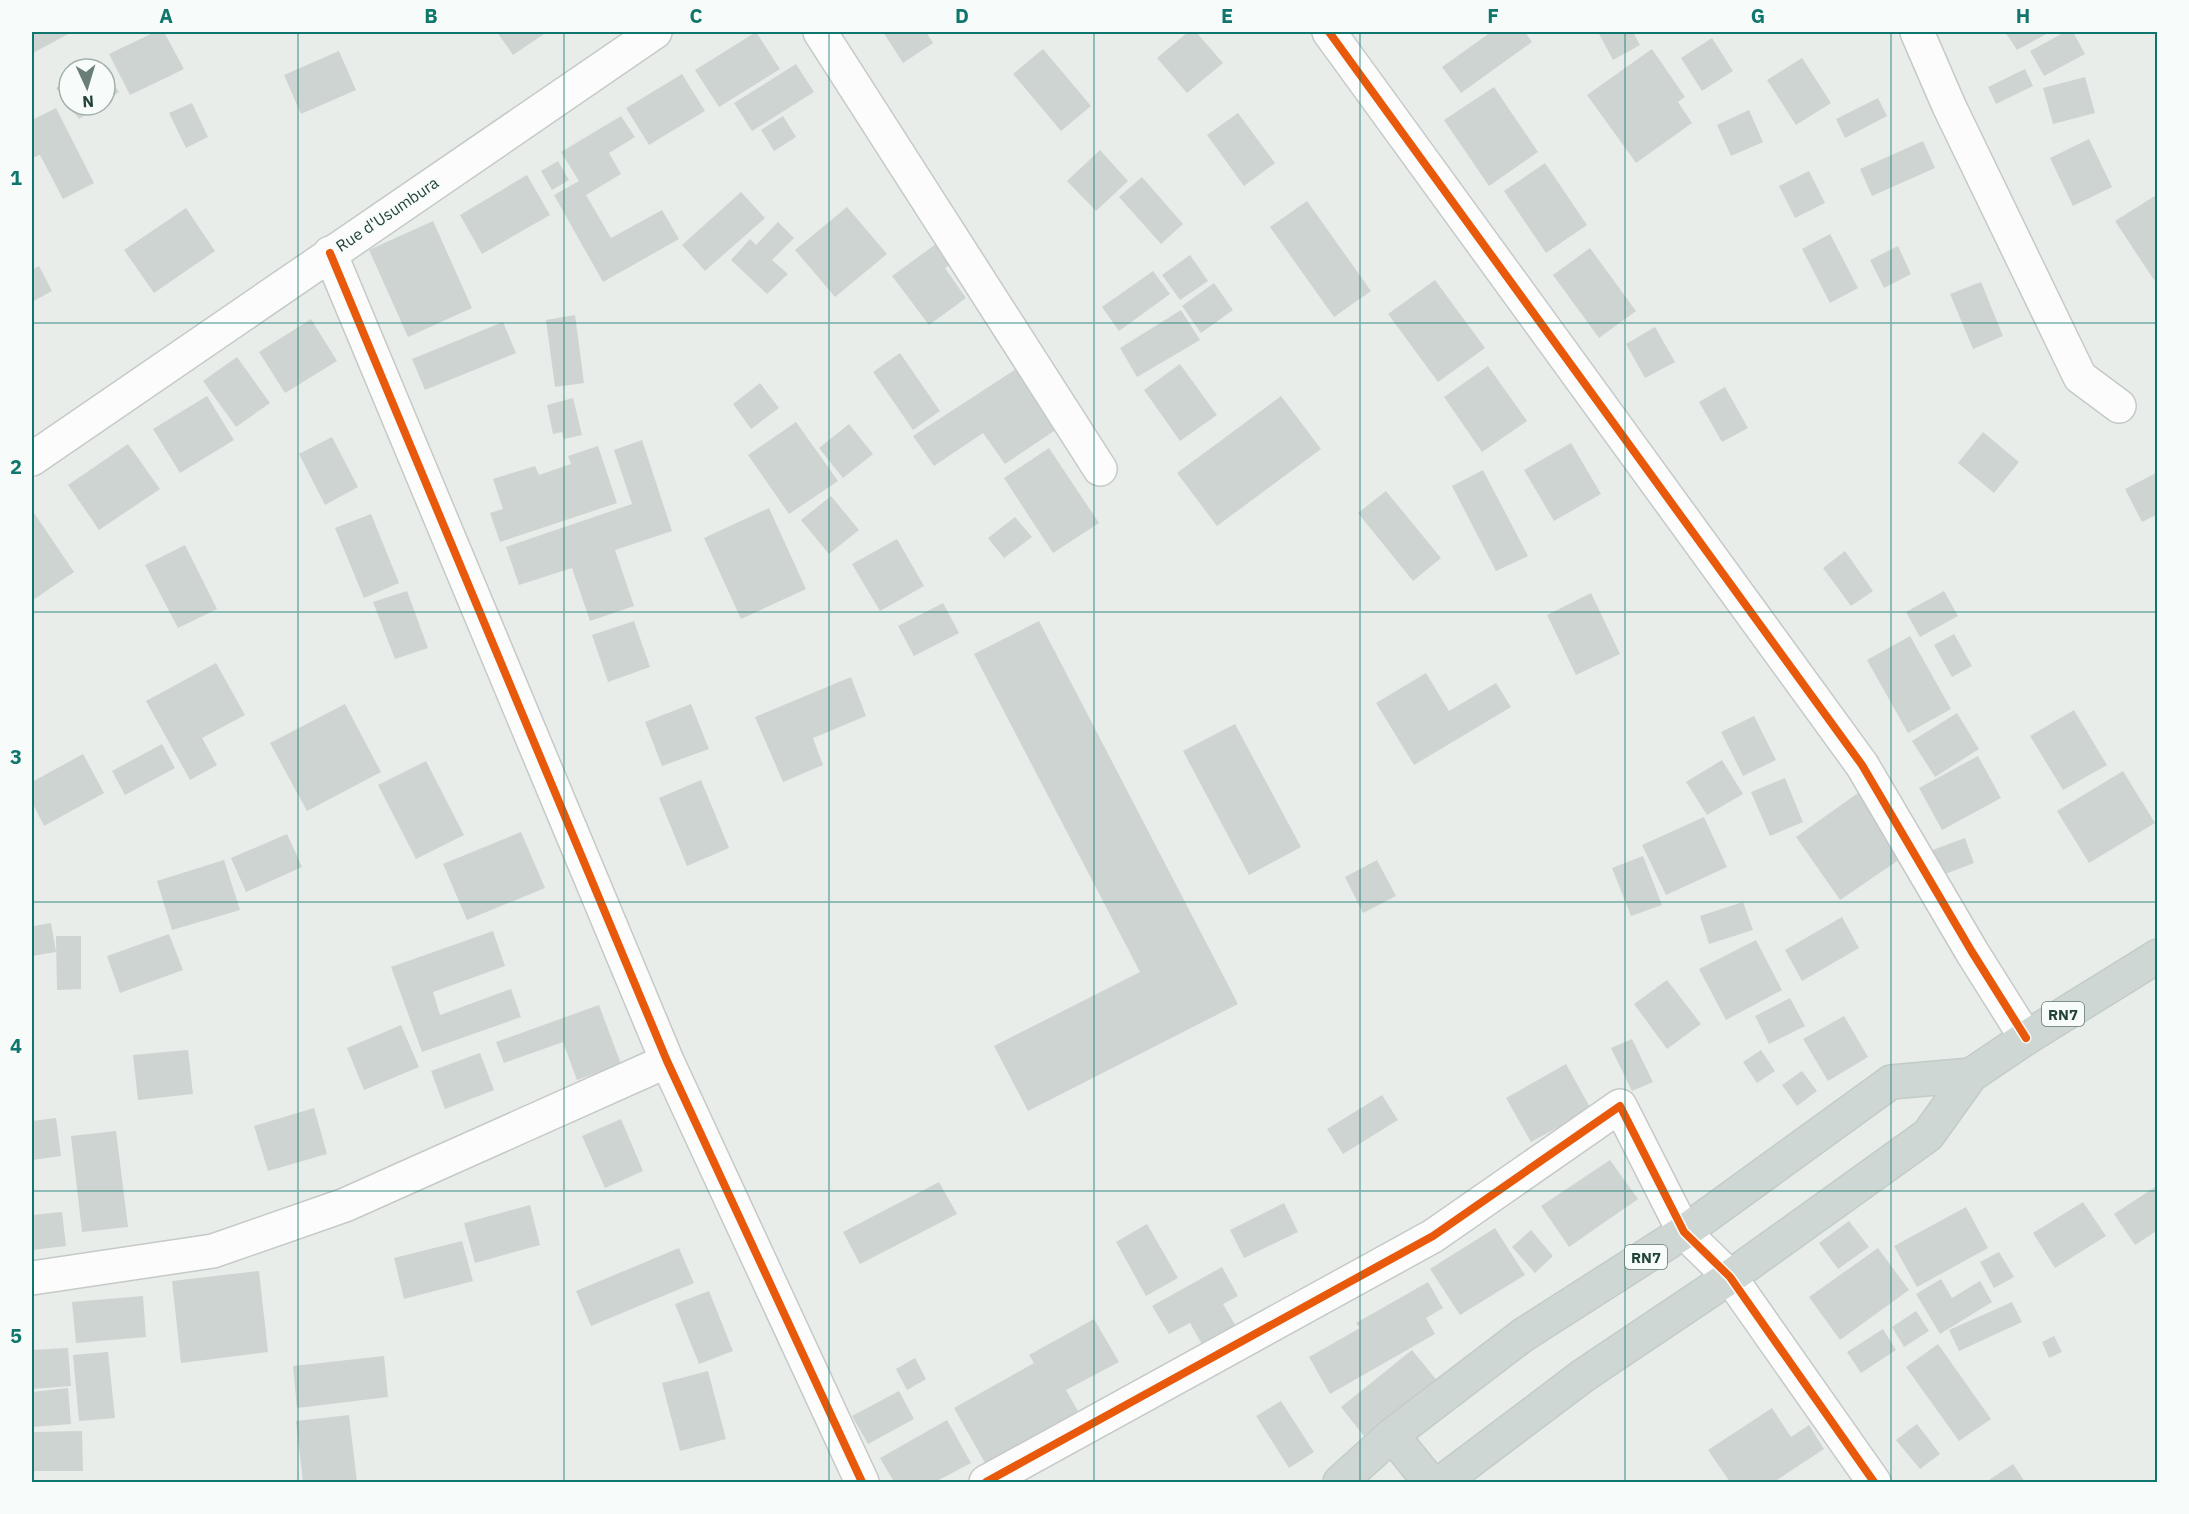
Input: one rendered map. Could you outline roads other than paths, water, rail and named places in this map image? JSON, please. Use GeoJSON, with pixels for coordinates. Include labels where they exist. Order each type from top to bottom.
{"type":"FeatureCollection","features":[{"type":"Feature","properties":{"kind":"main road","name":"RN7"},"geometry":{"type":"LineString","coordinates":[[1442,1482],[1584,1375],[1730,1277],[1928,1135],[1971,1075],[2025,1038],[2157,956]]}},
{"type":"Feature","properties":{"kind":"main road","name":"RN7"},"geometry":{"type":"LineString","coordinates":[[1340,1482],[1392,1435],[1523,1335],[1684,1233],[1891,1082],[1971,1075]]}},
{"type":"Feature","properties":{"kind":"main road"},"geometry":{"type":"LineString","coordinates":[[1392,1435],[1430,1482]]}},
{"type":"Feature","properties":{"kind":"street","name":"Rue d'Usumbura"},"geometry":{"type":"LineString","coordinates":[[32,459],[655,32]]}},
{"type":"Feature","properties":{"kind":"street"},"geometry":{"type":"LineString","coordinates":[[820,32],[1100,470]]}},
{"type":"Feature","properties":{"kind":"street"},"geometry":{"type":"LineString","coordinates":[[1329,32],[1862,765],[2025,1038]]}},
{"type":"Feature","properties":{"kind":"street"},"geometry":{"type":"LineString","coordinates":[[1917,32],[1954,116],[2080,377],[2119,406]]}},
{"type":"Feature","properties":{"kind":"street"},"geometry":{"type":"LineString","coordinates":[[330,253],[667,1061],[862,1482]]}},
{"type":"Feature","properties":{"kind":"street"},"geometry":{"type":"LineString","coordinates":[[32,1278],[224,1247],[345,1205],[667,1061]]}},
{"type":"Feature","properties":{"kind":"street"},"geometry":{"type":"LineString","coordinates":[[986,1482],[1433,1236],[1620,1106],[1684,1233],[1730,1277],[1874,1482]]}}]}
